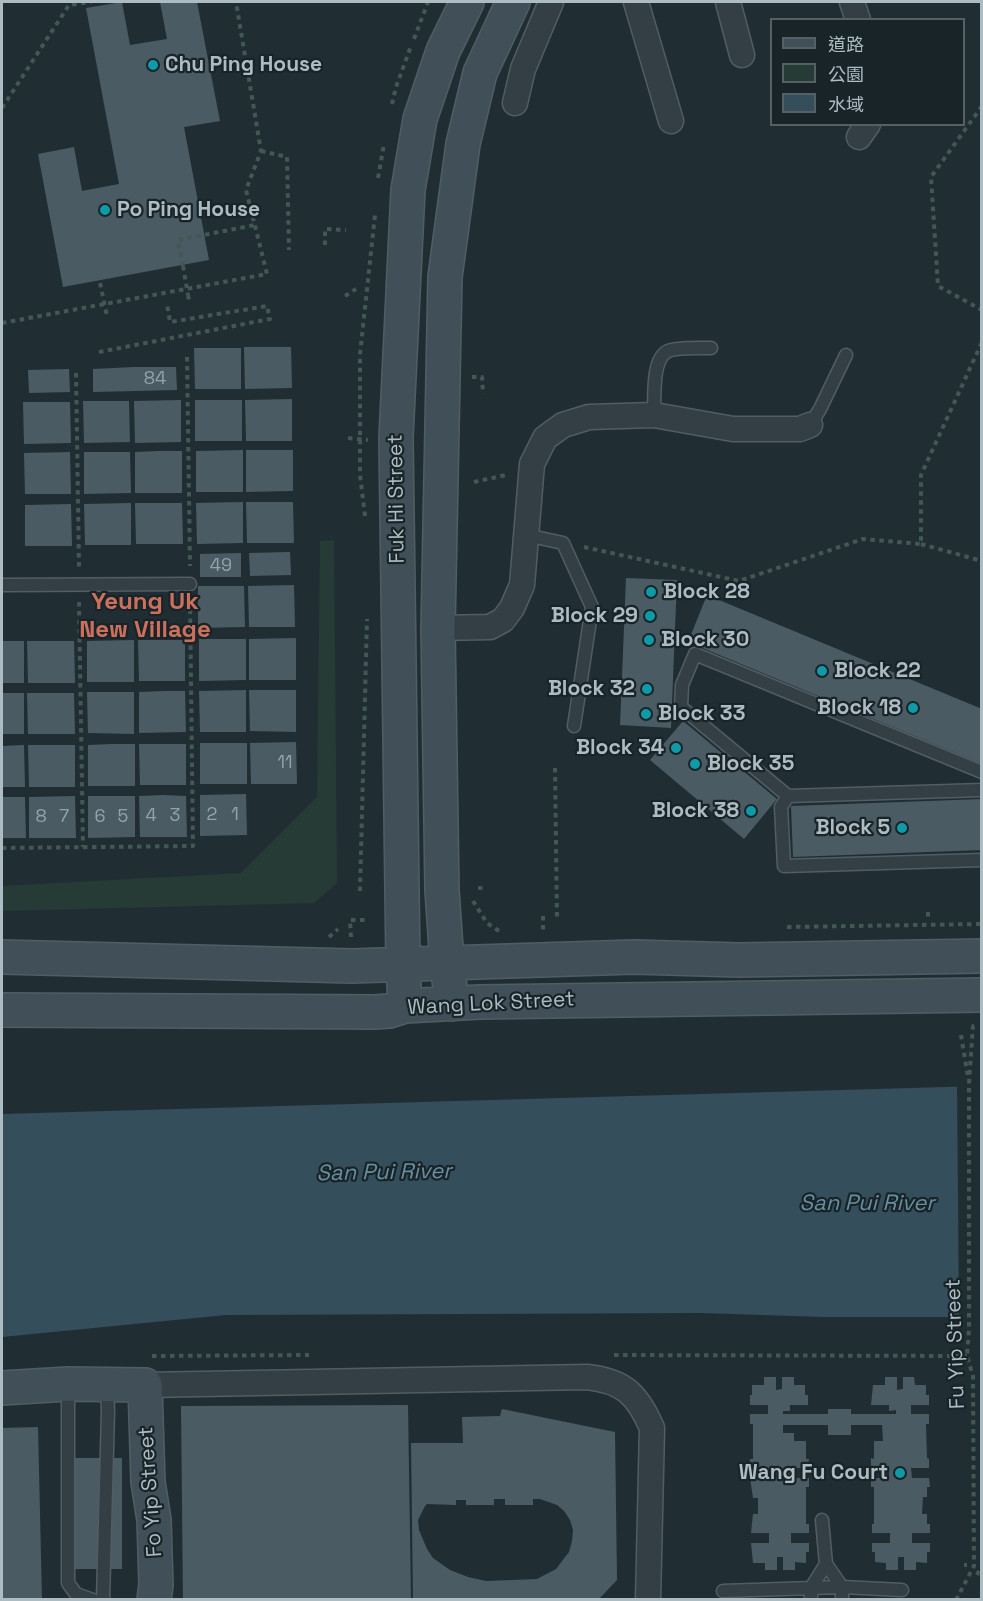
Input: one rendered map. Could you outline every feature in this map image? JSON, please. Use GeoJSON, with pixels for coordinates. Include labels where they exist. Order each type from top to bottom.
{"type":"FeatureCollection","features":[{"type":"Feature","properties":{"kind":"main road","name":"Fuk Hi Street"},"geometry":{"type":"LineString","coordinates":[[405,1006],[396,438],[408,190],[420,119],[442,51],[467,2]]}},
{"type":"Feature","properties":{"kind":"main road","name":"Fuk Hi Street"},"geometry":{"type":"LineString","coordinates":[[452,1004],[442,890],[438,628],[446,277],[463,144],[480,73],[513,2]]}},
{"type":"Feature","properties":{"kind":"main road","name":"Wang Lok Street"},"geometry":{"type":"LineString","coordinates":[[2,957],[352,966],[634,957],[739,960],[981,956]]}},
{"type":"Feature","properties":{"kind":"main road","name":"Wang Lok Street"},"geometry":{"type":"LineString","coordinates":[[2,1010],[375,1012],[405,1006],[452,1004],[981,995]]}},
{"type":"Feature","properties":{"kind":"main road"},"geometry":{"type":"LineString","coordinates":[[2,1388],[68,1384],[145,1385]]}},
{"type":"Feature","properties":{"kind":"main road","name":"Fo Yip Street"},"geometry":{"type":"LineString","coordinates":[[145,1385],[148,1482],[154,1520],[156,1585],[154,1599]]}},
{"type":"Feature","properties":{"kind":"street"},"geometry":{"type":"LineString","coordinates":[[515,103],[523,69],[551,2]]}},
{"type":"Feature","properties":{"kind":"street"},"geometry":{"type":"LineString","coordinates":[[636,2],[671,121]]}},
{"type":"Feature","properties":{"kind":"street"},"geometry":{"type":"LineString","coordinates":[[728,2],[742,55]]}},
{"type":"Feature","properties":{"kind":"street"},"geometry":{"type":"LineString","coordinates":[[852,2],[857,18]]}},
{"type":"Feature","properties":{"kind":"street"},"geometry":{"type":"LineString","coordinates":[[438,628],[490,627],[503,620],[512,608],[522,585],[532,464],[545,438],[563,425],[589,417],[654,415],[733,429],[800,429],[810,425]]}},
{"type":"Feature","properties":{"kind":"street"},"geometry":{"type":"LineString","coordinates":[[145,1385],[587,1377],[609,1379],[627,1390],[643,1407],[652,1428],[648,1599]]}},
{"type":"Feature","properties":{"kind":"lane"},"geometry":{"type":"LineString","coordinates":[[654,415],[657,366],[660,357],[669,350],[711,348]]}},
{"type":"Feature","properties":{"kind":"lane"},"geometry":{"type":"LineString","coordinates":[[810,425],[846,355]]}},
{"type":"Feature","properties":{"kind":"lane"},"geometry":{"type":"LineString","coordinates":[[526,535],[563,543],[592,607],[574,726]]}},
{"type":"Feature","properties":{"kind":"lane"},"geometry":{"type":"LineString","coordinates":[[2,585],[190,584]]}},
{"type":"Feature","properties":{"kind":"lane"},"geometry":{"type":"LineString","coordinates":[[981,772],[695,654],[682,685],[681,707],[788,796],[981,790]]}},
{"type":"Feature","properties":{"kind":"lane"},"geometry":{"type":"LineString","coordinates":[[788,796],[781,807],[784,866],[981,860]]}},
{"type":"Feature","properties":{"kind":"lane"},"geometry":{"type":"LineString","coordinates":[[68,1384],[68,1583],[76,1594],[93,1599]]}},
{"type":"Feature","properties":{"kind":"lane"},"geometry":{"type":"LineString","coordinates":[[104,1599],[107,1384]]}},
{"type":"Feature","properties":{"kind":"lane"},"geometry":{"type":"LineString","coordinates":[[822,1520],[826,1564],[842,1593]]}},
{"type":"Feature","properties":{"kind":"lane"},"geometry":{"type":"LineString","coordinates":[[811,1594],[826,1564]]}},
{"type":"Feature","properties":{"kind":"lane"},"geometry":{"type":"LineString","coordinates":[[723,1591],[811,1594],[902,1590]]}},
{"type":"Feature","properties":{"kind":"path"},"geometry":{"type":"LineString","coordinates":[[2,108],[69,5],[91,2]]}},
{"type":"Feature","properties":{"kind":"path"},"geometry":{"type":"LineString","coordinates":[[2,323],[267,274],[246,190],[261,151],[236,2]]}},
{"type":"Feature","properties":{"kind":"path"},"geometry":{"type":"LineString","coordinates":[[981,106],[930,177],[939,286],[981,310]]}},
{"type":"Feature","properties":{"kind":"path"},"geometry":{"type":"LineString","coordinates":[[261,151],[287,157],[289,250]]}},
{"type":"Feature","properties":{"kind":"path"},"geometry":{"type":"LineString","coordinates":[[189,300],[178,240],[255,225]]}},
{"type":"Feature","properties":{"kind":"path"},"geometry":{"type":"LineString","coordinates":[[326,245],[325,228],[346,230]]}},
{"type":"Feature","properties":{"kind":"path"},"geometry":{"type":"LineString","coordinates":[[100,283],[107,316]]}},
{"type":"Feature","properties":{"kind":"path"},"geometry":{"type":"LineString","coordinates":[[345,296],[356,289]]}},
{"type":"Feature","properties":{"kind":"path"},"geometry":{"type":"LineString","coordinates":[[99,352],[270,319],[267,306],[170,322],[167,304]]}},
{"type":"Feature","properties":{"kind":"path"},"geometry":{"type":"LineString","coordinates":[[921,544],[921,474],[981,342]]}},
{"type":"Feature","properties":{"kind":"path"},"geometry":{"type":"LineString","coordinates":[[76,373],[83,847]]}},
{"type":"Feature","properties":{"kind":"path"},"geometry":{"type":"LineString","coordinates":[[464,377],[482,377],[483,394]]}},
{"type":"Feature","properties":{"kind":"path"},"geometry":{"type":"LineString","coordinates":[[348,438],[371,440]]}},
{"type":"Feature","properties":{"kind":"path"},"geometry":{"type":"LineString","coordinates":[[474,482],[508,475]]}},
{"type":"Feature","properties":{"kind":"path"},"geometry":{"type":"LineString","coordinates":[[563,543],[739,581],[863,539],[921,544],[981,561]]}},
{"type":"Feature","properties":{"kind":"path"},"geometry":{"type":"LineString","coordinates":[[555,768],[557,920]]}},
{"type":"Feature","properties":{"kind":"path"},"geometry":{"type":"LineString","coordinates":[[2,848],[193,846]]}},
{"type":"Feature","properties":{"kind":"path"},"geometry":{"type":"LineString","coordinates":[[472,898],[487,923]]}},
{"type":"Feature","properties":{"kind":"path"},"geometry":{"type":"LineString","coordinates":[[928,912],[928,918]]}},
{"type":"Feature","properties":{"kind":"path"},"geometry":{"type":"LineString","coordinates":[[543,916],[543,933]]}},
{"type":"Feature","properties":{"kind":"path"},"geometry":{"type":"LineString","coordinates":[[351,940],[350,920],[369,920]]}},
{"type":"Feature","properties":{"kind":"path"},"geometry":{"type":"LineString","coordinates":[[922,924],[981,924]]}},
{"type":"Feature","properties":{"kind":"path"},"geometry":{"type":"LineString","coordinates":[[327,938],[338,929]]}},
{"type":"Feature","properties":{"kind":"path","name":"Fu Yip Street"},"geometry":{"type":"LineString","coordinates":[[956,1599],[974,1566],[973,1376],[967,1356],[969,1329],[969,1083],[974,1026]]}},
{"type":"Feature","properties":{"kind":"path","name":"Fu Yip Street"},"geometry":{"type":"LineString","coordinates":[[961,1035],[969,1083]]}},
{"type":"Feature","properties":{"kind":"path"},"geometry":{"type":"LineString","coordinates":[[977,1575],[980,1569]]}},
{"type":"Feature","properties":{"kind":"green space"},"geometry":{"type":"Polygon","coordinates":[[[334,540],[337,883],[314,903],[2,911],[2,886],[241,873],[317,797],[320,541],[334,540]]]}},
{"type":"Feature","properties":{"kind":"water","name":"San Pui River"},"geometry":{"type":"Polygon","coordinates":[[[981,1086],[981,1317],[823,1317],[702,1313],[226,1315],[2,1337],[2,1114],[981,1086]]]}},
{"type":"Feature","properties":{"kind":"pier"},"geometry":{"type":"Polygon","coordinates":[[[982,1083],[982,1320],[959,1320],[957,1084],[982,1083]]]}},
{"type":"Feature","properties":{"kind":"building"},"geometry":{"type":"Polygon","coordinates":[[[122,2],[130,45],[167,39],[160,2],[197,2],[220,121],[184,127],[209,260],[63,287],[38,154],[74,147],[82,191],[119,184],[86,8],[122,2]]]}},
{"type":"Feature","properties":{"kind":"building"},"geometry":{"type":"Polygon","coordinates":[[[244,347],[291,347],[292,388],[245,389],[244,347]]]}},
{"type":"Feature","properties":{"kind":"building"},"geometry":{"type":"Polygon","coordinates":[[[194,348],[241,348],[241,389],[195,389],[194,348]]]}},
{"type":"Feature","properties":{"kind":"building"},"geometry":{"type":"Polygon","coordinates":[[[176,367],[177,390],[93,392],[93,369],[176,367]]]}},
{"type":"Feature","properties":{"kind":"building"},"geometry":{"type":"Polygon","coordinates":[[[69,369],[70,392],[29,393],[28,370],[69,369]]]}},
{"type":"Feature","properties":{"kind":"building"},"geometry":{"type":"Polygon","coordinates":[[[292,399],[292,441],[246,441],[245,400],[292,399]]]}},
{"type":"Feature","properties":{"kind":"building"},"geometry":{"type":"Polygon","coordinates":[[[181,400],[181,442],[135,443],[134,401],[181,400]]]}},
{"type":"Feature","properties":{"kind":"building"},"geometry":{"type":"Polygon","coordinates":[[[195,400],[242,400],[242,441],[195,441],[195,400]]]}},
{"type":"Feature","properties":{"kind":"building"},"geometry":{"type":"Polygon","coordinates":[[[83,401],[129,401],[130,442],[84,443],[83,401]]]}},
{"type":"Feature","properties":{"kind":"building"},"geometry":{"type":"Polygon","coordinates":[[[23,402],[70,402],[71,443],[24,444],[23,402]]]}},
{"type":"Feature","properties":{"kind":"building"},"geometry":{"type":"Polygon","coordinates":[[[243,450],[243,492],[196,492],[196,451],[243,450]]]}},
{"type":"Feature","properties":{"kind":"building"},"geometry":{"type":"Polygon","coordinates":[[[246,450],[293,450],[293,491],[246,492],[246,450]]]}},
{"type":"Feature","properties":{"kind":"building"},"geometry":{"type":"Polygon","coordinates":[[[182,451],[182,493],[135,493],[135,452],[182,451]]]}},
{"type":"Feature","properties":{"kind":"building"},"geometry":{"type":"Polygon","coordinates":[[[70,452],[71,494],[25,494],[24,453],[70,452]]]}},
{"type":"Feature","properties":{"kind":"building"},"geometry":{"type":"Polygon","coordinates":[[[84,452],[130,452],[131,493],[84,494],[84,452]]]}},
{"type":"Feature","properties":{"kind":"building"},"geometry":{"type":"Polygon","coordinates":[[[243,502],[243,543],[197,544],[196,503],[243,502]]]}},
{"type":"Feature","properties":{"kind":"building"},"geometry":{"type":"Polygon","coordinates":[[[246,502],[293,502],[294,543],[247,543],[246,502]]]}},
{"type":"Feature","properties":{"kind":"building"},"geometry":{"type":"Polygon","coordinates":[[[131,503],[131,545],[85,545],[84,504],[131,503]]]}},
{"type":"Feature","properties":{"kind":"building"},"geometry":{"type":"Polygon","coordinates":[[[135,503],[182,503],[183,544],[136,544],[135,503]]]}},
{"type":"Feature","properties":{"kind":"building"},"geometry":{"type":"Polygon","coordinates":[[[71,504],[72,546],[25,546],[25,505],[71,504]]]}},
{"type":"Feature","properties":{"kind":"building"},"geometry":{"type":"Polygon","coordinates":[[[290,552],[291,575],[250,576],[249,553],[290,552]]]}},
{"type":"Feature","properties":{"kind":"building"},"geometry":{"type":"Polygon","coordinates":[[[241,553],[241,577],[200,577],[200,554],[241,553]]]}},
{"type":"Feature","properties":{"kind":"building"},"geometry":{"type":"Polygon","coordinates":[[[626,578],[677,580],[671,728],[620,725],[626,578]]]}},
{"type":"Feature","properties":{"kind":"building"},"geometry":{"type":"Polygon","coordinates":[[[294,585],[295,627],[249,627],[248,586],[294,585]]]}},
{"type":"Feature","properties":{"kind":"building"},"geometry":{"type":"Polygon","coordinates":[[[198,586],[244,586],[245,627],[198,628],[198,586]]]}},
{"type":"Feature","properties":{"kind":"building"},"geometry":{"type":"Polygon","coordinates":[[[707,595],[982,709],[982,764],[688,642],[707,595]]]}},
{"type":"Feature","properties":{"kind":"building"},"geometry":{"type":"Polygon","coordinates":[[[296,638],[296,680],[249,680],[249,639],[296,638]]]}},
{"type":"Feature","properties":{"kind":"building"},"geometry":{"type":"Polygon","coordinates":[[[199,639],[246,639],[246,680],[199,681],[199,639]]]}},
{"type":"Feature","properties":{"kind":"building"},"geometry":{"type":"Polygon","coordinates":[[[134,640],[134,682],[87,682],[87,641],[134,640]]]}},
{"type":"Feature","properties":{"kind":"building"},"geometry":{"type":"Polygon","coordinates":[[[138,640],[185,640],[185,681],[139,681],[138,640]]]}},
{"type":"Feature","properties":{"kind":"building"},"geometry":{"type":"Polygon","coordinates":[[[2,641],[24,641],[24,683],[2,683],[2,641]]]}},
{"type":"Feature","properties":{"kind":"building"},"geometry":{"type":"Polygon","coordinates":[[[27,641],[74,641],[75,683],[28,683],[27,641]]]}},
{"type":"Feature","properties":{"kind":"building"},"geometry":{"type":"Polygon","coordinates":[[[246,690],[246,732],[200,732],[199,691],[246,690]]]}},
{"type":"Feature","properties":{"kind":"building"},"geometry":{"type":"Polygon","coordinates":[[[249,690],[296,690],[296,732],[250,731],[249,690]]]}},
{"type":"Feature","properties":{"kind":"building"},"geometry":{"type":"Polygon","coordinates":[[[185,691],[186,732],[139,733],[139,692],[185,691]]]}},
{"type":"Feature","properties":{"kind":"building"},"geometry":{"type":"Polygon","coordinates":[[[87,692],[134,692],[134,734],[88,733],[87,692]]]}},
{"type":"Feature","properties":{"kind":"building"},"geometry":{"type":"Polygon","coordinates":[[[2,693],[24,693],[24,734],[2,734],[2,693]]]}},
{"type":"Feature","properties":{"kind":"building"},"geometry":{"type":"Polygon","coordinates":[[[27,693],[74,693],[75,734],[28,734],[27,693]]]}},
{"type":"Feature","properties":{"kind":"building"},"geometry":{"type":"Polygon","coordinates":[[[683,721],[777,799],[744,839],[650,760],[683,721]]]}},
{"type":"Feature","properties":{"kind":"building"},"geometry":{"type":"Polygon","coordinates":[[[296,742],[297,784],[251,784],[250,743],[296,742]]]}},
{"type":"Feature","properties":{"kind":"building"},"geometry":{"type":"Polygon","coordinates":[[[200,743],[247,743],[247,784],[200,784],[200,743]]]}},
{"type":"Feature","properties":{"kind":"building"},"geometry":{"type":"Polygon","coordinates":[[[135,744],[135,786],[88,786],[88,745],[135,744]]]}},
{"type":"Feature","properties":{"kind":"building"},"geometry":{"type":"Polygon","coordinates":[[[139,744],[186,744],[186,785],[140,785],[139,744]]]}},
{"type":"Feature","properties":{"kind":"building"},"geometry":{"type":"Polygon","coordinates":[[[24,745],[25,787],[2,787],[2,746],[24,745]]]}},
{"type":"Feature","properties":{"kind":"building"},"geometry":{"type":"Polygon","coordinates":[[[28,745],[75,745],[75,787],[29,787],[28,745]]]}},
{"type":"Feature","properties":{"kind":"building"},"geometry":{"type":"Polygon","coordinates":[[[246,794],[247,835],[200,836],[200,795],[246,794]]]}},
{"type":"Feature","properties":{"kind":"building"},"geometry":{"type":"Polygon","coordinates":[[[75,796],[76,838],[29,838],[29,797],[75,796]]]}},
{"type":"Feature","properties":{"kind":"building"},"geometry":{"type":"Polygon","coordinates":[[[88,796],[135,796],[135,837],[88,838],[88,796]]]}},
{"type":"Feature","properties":{"kind":"building"},"geometry":{"type":"Polygon","coordinates":[[[139,796],[186,796],[187,837],[140,837],[139,796]]]}},
{"type":"Feature","properties":{"kind":"building"},"geometry":{"type":"Polygon","coordinates":[[[2,797],[25,797],[26,838],[2,838],[2,797]]]}},
{"type":"Feature","properties":{"kind":"building"},"geometry":{"type":"Polygon","coordinates":[[[982,799],[982,850],[793,857],[791,806],[982,799]]]}},
{"type":"Feature","properties":{"kind":"building","name":"Wang Fu Court"},"geometry":{"type":"Polygon","coordinates":[[[764,1377],[776,1377],[776,1390],[782,1389],[782,1377],[794,1377],[794,1385],[805,1385],[808,1405],[790,1405],[790,1411],[783,1411],[783,1414],[828,1414],[828,1409],[851,1409],[851,1414],[896,1414],[896,1410],[889,1411],[889,1405],[871,1405],[873,1385],[885,1385],[885,1377],[897,1377],[897,1390],[903,1389],[903,1377],[914,1377],[915,1385],[926,1385],[929,1405],[911,1405],[911,1414],[929,1414],[929,1424],[926,1424],[929,1468],[911,1468],[912,1478],[929,1478],[930,1487],[927,1487],[927,1497],[923,1497],[922,1514],[927,1514],[930,1533],[912,1533],[912,1543],[930,1543],[927,1563],[916,1562],[916,1570],[904,1570],[904,1557],[898,1557],[898,1570],[886,1570],[886,1563],[875,1562],[872,1543],[890,1543],[890,1533],[872,1533],[874,1487],[871,1487],[871,1478],[889,1478],[889,1468],[871,1468],[871,1458],[874,1459],[874,1441],[883,1441],[882,1425],[851,1425],[851,1435],[828,1435],[828,1425],[783,1425],[783,1433],[794,1433],[794,1441],[806,1441],[808,1468],[790,1468],[791,1478],[809,1478],[809,1487],[806,1487],[806,1524],[809,1524],[809,1533],[791,1533],[791,1543],[809,1543],[809,1552],[806,1552],[806,1563],[795,1562],[795,1570],[783,1570],[783,1557],[777,1557],[777,1570],[765,1570],[765,1563],[753,1563],[751,1543],[769,1543],[769,1533],[751,1533],[753,1514],[758,1514],[758,1498],[753,1498],[750,1478],[768,1478],[768,1468],[750,1468],[750,1459],[753,1459],[753,1424],[750,1424],[750,1414],[768,1414],[768,1405],[750,1405],[750,1395],[752,1395],[752,1385],[764,1385],[764,1377]]]}},
{"type":"Feature","properties":{"kind":"building"},"geometry":{"type":"Polygon","coordinates":[[[408,1405],[411,1600],[183,1600],[181,1406],[408,1405]]]}},
{"type":"Feature","properties":{"kind":"building"},"geometry":{"type":"Polygon","coordinates":[[[502,1409],[615,1432],[617,1580],[598,1600],[413,1600],[411,1443],[463,1443],[462,1417],[500,1416],[502,1409]],[[494,1499],[494,1505],[466,1505],[466,1500],[456,1500],[456,1505],[427,1504],[418,1520],[419,1530],[433,1558],[450,1570],[486,1581],[537,1579],[556,1569],[569,1552],[572,1541],[573,1530],[564,1511],[557,1505],[540,1499],[533,1499],[533,1505],[505,1505],[505,1499],[494,1499]]]}},
{"type":"Feature","properties":{"kind":"building"},"geometry":{"type":"Polygon","coordinates":[[[38,1427],[42,1600],[2,1600],[2,1428],[38,1427]]]}},
{"type":"Feature","properties":{"kind":"building"},"geometry":{"type":"Polygon","coordinates":[[[63,1458],[122,1458],[122,1569],[63,1569],[63,1458]]]}},
{"type":"Feature","properties":{"kind":"place","name":"Chu Ping House"},"geometry":{"type":"Point","coordinates":[153,65]}},
{"type":"Feature","properties":{"kind":"place","name":"Po Ping House"},"geometry":{"type":"Point","coordinates":[105,210]}},
{"type":"Feature","properties":{"kind":"place","name":"Block 28"},"geometry":{"type":"Point","coordinates":[651,592]}},
{"type":"Feature","properties":{"kind":"place","name":"Block 29"},"geometry":{"type":"Point","coordinates":[650,616]}},
{"type":"Feature","properties":{"kind":"place","name":"Block 30"},"geometry":{"type":"Point","coordinates":[649,640]}},
{"type":"Feature","properties":{"kind":"place","name":"Block 22"},"geometry":{"type":"Point","coordinates":[822,671]}},
{"type":"Feature","properties":{"kind":"place","name":"Block 32"},"geometry":{"type":"Point","coordinates":[647,689]}},
{"type":"Feature","properties":{"kind":"place","name":"Block 18"},"geometry":{"type":"Point","coordinates":[913,708]}},
{"type":"Feature","properties":{"kind":"place","name":"Block 33"},"geometry":{"type":"Point","coordinates":[646,714]}},
{"type":"Feature","properties":{"kind":"place","name":"Block 34"},"geometry":{"type":"Point","coordinates":[676,748]}},
{"type":"Feature","properties":{"kind":"place","name":"Block 35"},"geometry":{"type":"Point","coordinates":[695,764]}},
{"type":"Feature","properties":{"kind":"place","name":"Block 38"},"geometry":{"type":"Point","coordinates":[751,811]}},
{"type":"Feature","properties":{"kind":"place","name":"Block 5"},"geometry":{"type":"Point","coordinates":[902,828]}},
{"type":"Feature","properties":{"kind":"place","name":"Wang Fu Court"},"geometry":{"type":"Point","coordinates":[900,1473]}},
{"type":"Feature","properties":{"kind":"district","name":"Yeung Uk New Village"},"geometry":{"type":"Point","coordinates":[145,616]}}]}
